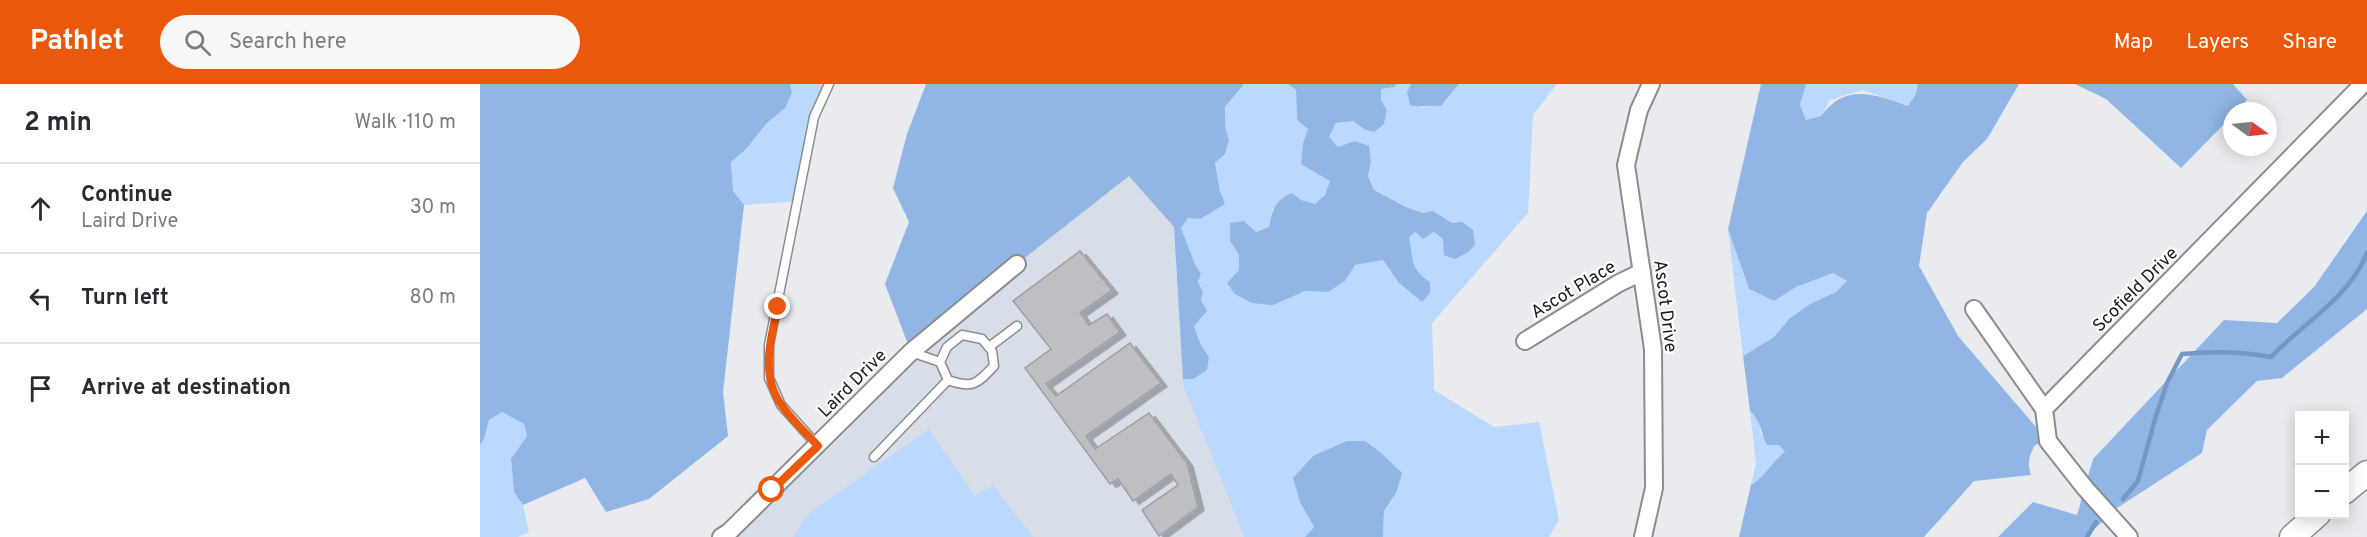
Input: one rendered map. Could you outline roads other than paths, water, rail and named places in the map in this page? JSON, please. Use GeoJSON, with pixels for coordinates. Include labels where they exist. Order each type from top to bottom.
{"type":"FeatureCollection","features":[{"type":"Feature","properties":{"kind":"street","name":"Ascot Drive"},"geometry":{"type":"LineString","coordinates":[[1643,537],[1654,488],[1653,349],[1626,165],[1639,110],[1651,84]]}},
{"type":"Feature","properties":{"kind":"street","name":"Scofield Drive"},"geometry":{"type":"LineString","coordinates":[[2044,409],[2356,87]]}},
{"type":"Feature","properties":{"kind":"street","name":"Laird Drive"},"geometry":{"type":"LineString","coordinates":[[721,537],[729,532],[818,446],[911,352],[1017,264]]}},
{"type":"Feature","properties":{"kind":"street","name":"Ascot Place"},"geometry":{"type":"LineString","coordinates":[[1525,340],[1619,283],[1642,272]]}},
{"type":"Feature","properties":{"kind":"street"},"geometry":{"type":"LineString","coordinates":[[1974,309],[2044,409],[2048,441],[2085,488],[2129,537]]}},
{"type":"Feature","properties":{"kind":"street"},"geometry":{"type":"LineString","coordinates":[[2349,488],[2367,473]]}},
{"type":"Feature","properties":{"kind":"street"},"geometry":{"type":"LineString","coordinates":[[2292,537],[2312,519]]}},
{"type":"Feature","properties":{"kind":"lane"},"geometry":{"type":"LineString","coordinates":[[818,446],[781,405],[769,378],[769,345],[814,117],[829,84]]}},
{"type":"Feature","properties":{"kind":"lane"},"geometry":{"type":"LineString","coordinates":[[989,347],[1017,326]]}},
{"type":"Feature","properties":{"kind":"lane"},"geometry":{"type":"LineString","coordinates":[[911,352],[940,362],[948,380],[963,386],[978,383],[994,366],[992,351],[982,339],[962,335],[947,347],[940,362]]}},
{"type":"Feature","properties":{"kind":"lane"},"geometry":{"type":"LineString","coordinates":[[874,457],[948,380]]}},
{"type":"Feature","properties":{"kind":"waterway"},"geometry":{"type":"LineString","coordinates":[[2123,499],[2138,481],[2167,383],[2182,354],[2227,352],[2271,357],[2337,297],[2359,269],[2367,253]]}},
{"type":"Feature","properties":{"kind":"waterway"},"geometry":{"type":"LineString","coordinates":[[2087,537],[2096,522]]}}]}
